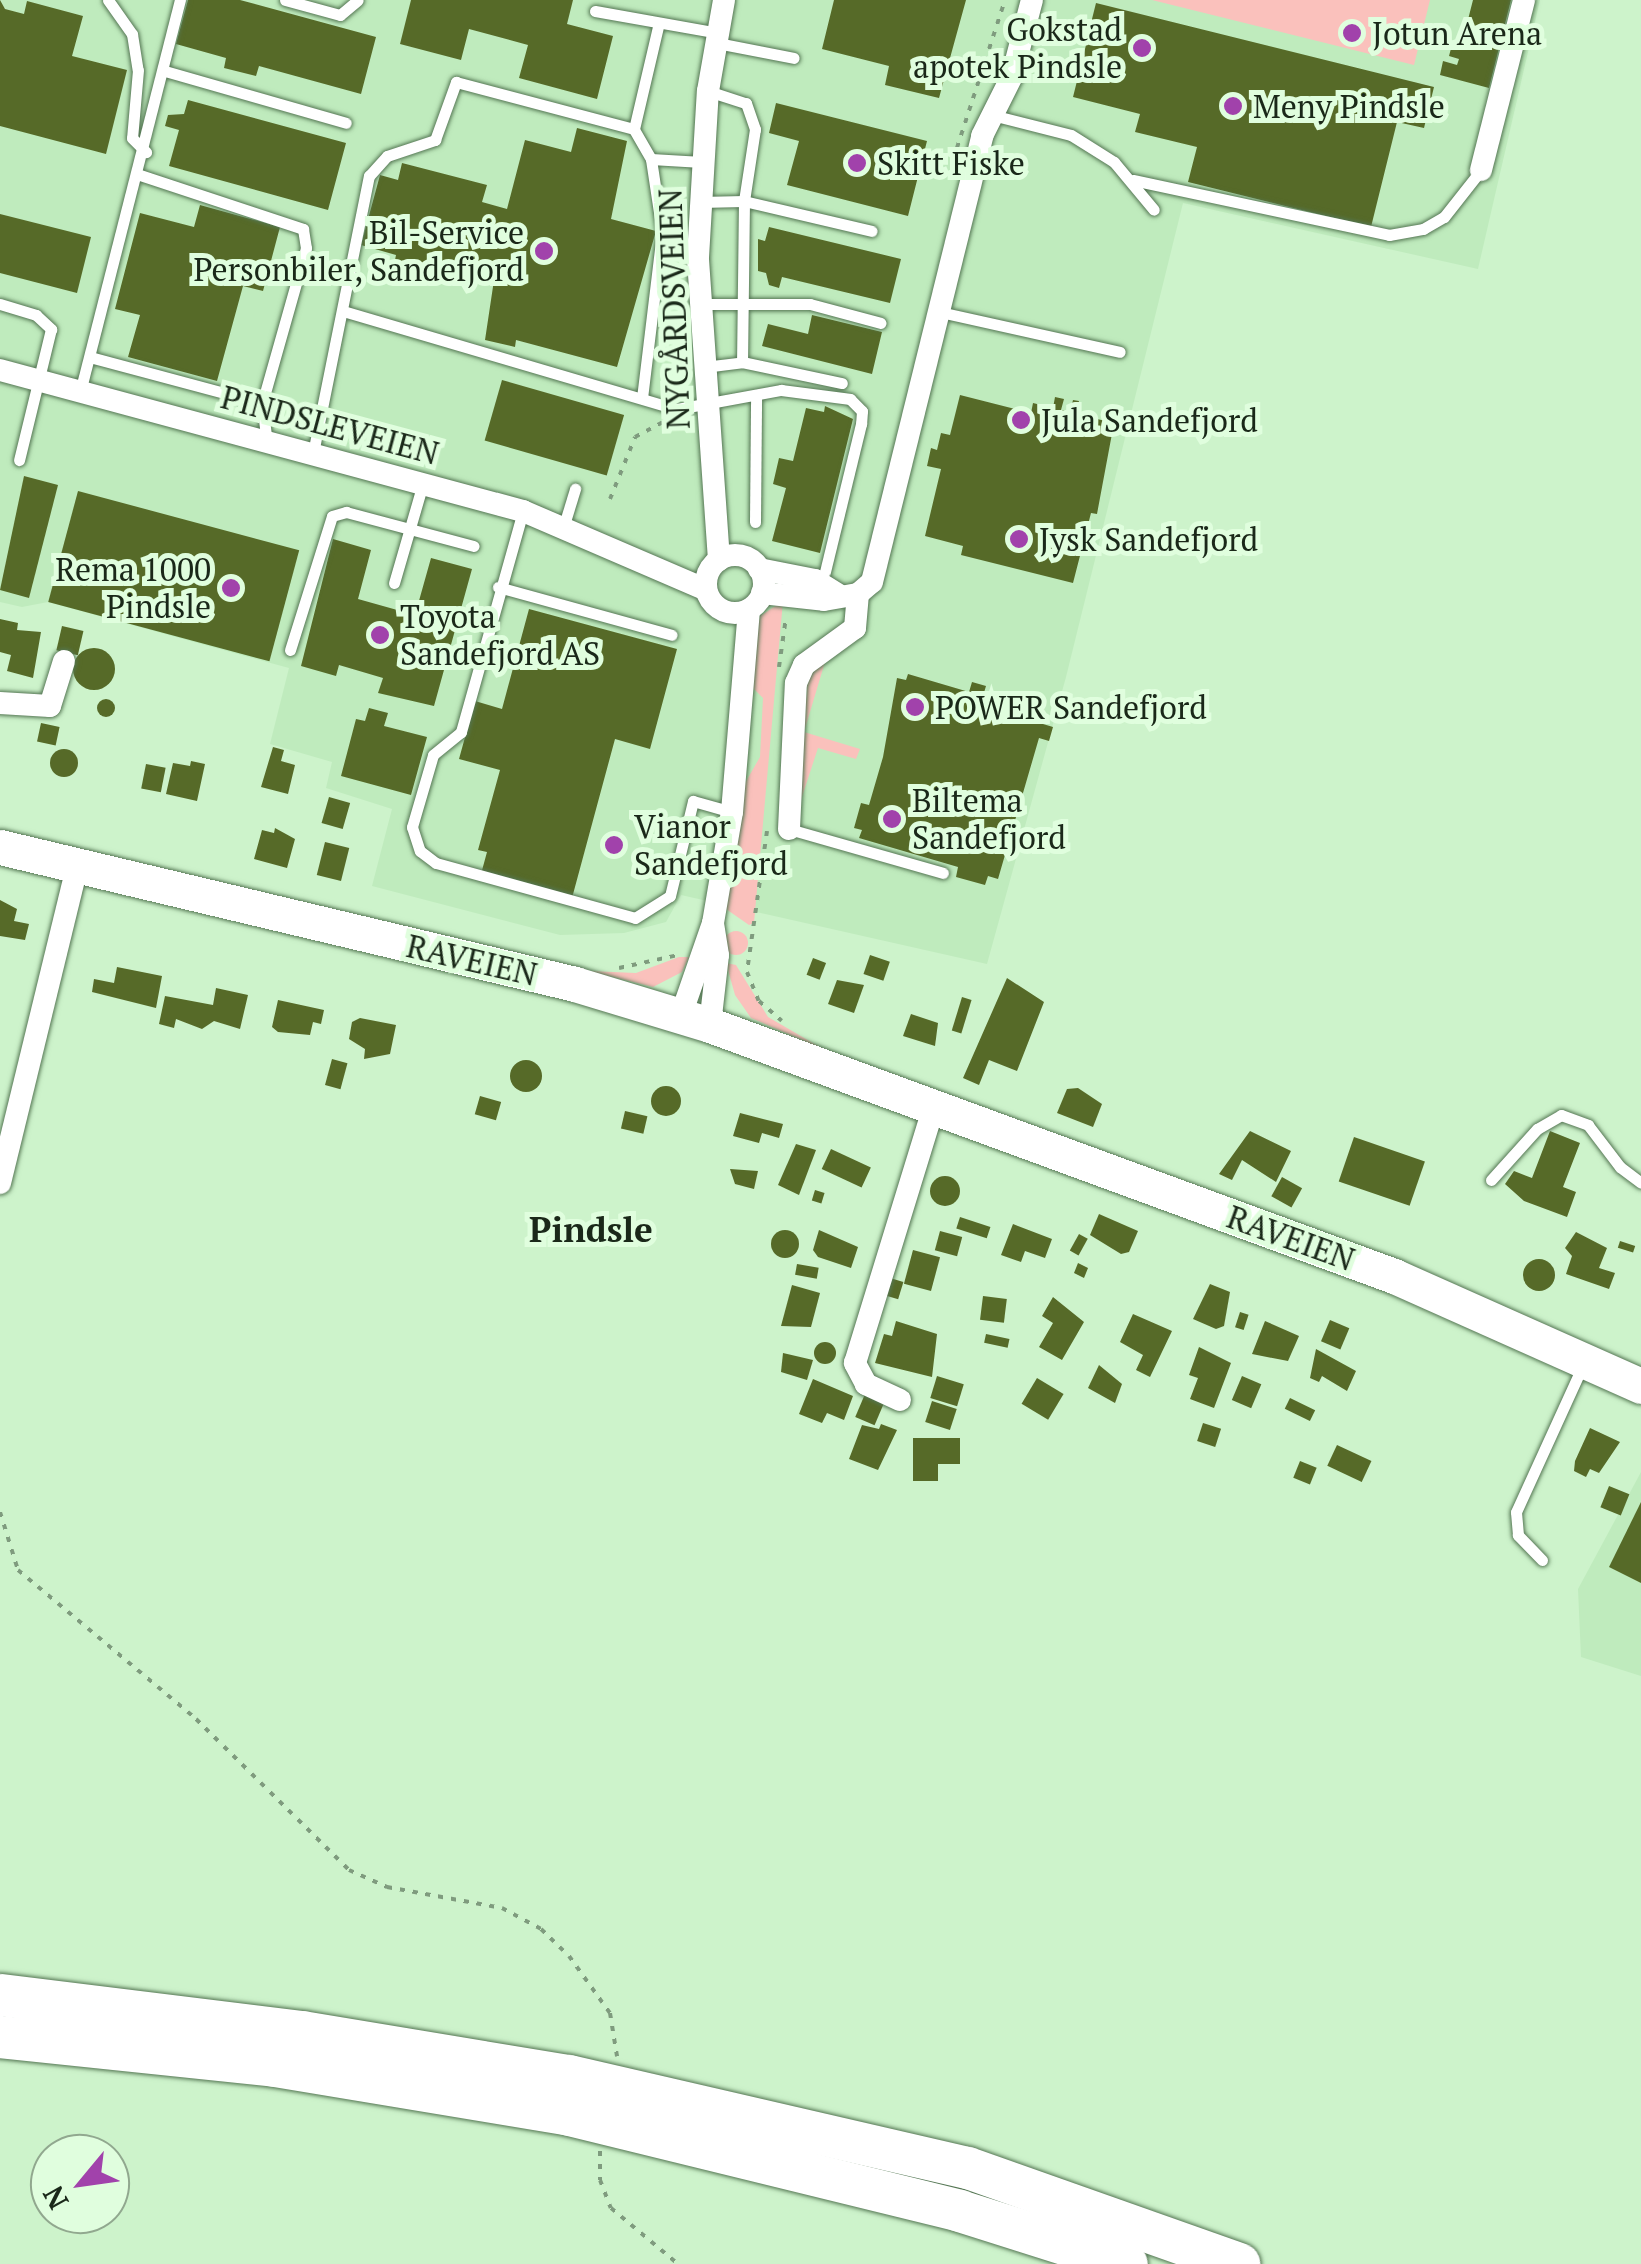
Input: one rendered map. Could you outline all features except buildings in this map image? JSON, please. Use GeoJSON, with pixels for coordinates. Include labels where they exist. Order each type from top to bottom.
{"type":"FeatureCollection","features":[{"type":"Feature","properties":{"kind":"highway"},"geometry":{"type":"LineString","coordinates":[[0,1995],[302,2032],[569,2076],[968,2168],[1239,2264]]}},
{"type":"Feature","properties":{"kind":"highway"},"geometry":{"type":"LineString","coordinates":[[0,2037],[275,2066],[570,2115],[941,2206],[1127,2264]]}},
{"type":"Feature","properties":{"kind":"main road","name":"RAVEIEN"},"geometry":{"type":"LineString","coordinates":[[0,847],[696,1020],[1394,1276],[1641,1386]]}},
{"type":"Feature","properties":{"kind":"street","name":"NYGÅRDSVEIEN"},"geometry":{"type":"LineString","coordinates":[[724,0],[708,91],[702,162],[700,304],[718,498],[734,582]]}},
{"type":"Feature","properties":{"kind":"street"},"geometry":{"type":"LineString","coordinates":[[790,829],[796,683],[804,665],[855,628],[848,594],[872,582],[992,114],[1012,76],[1032,0]]}},
{"type":"Feature","properties":{"kind":"street"},"geometry":{"type":"LineString","coordinates":[[1481,170],[1524,0]]}},
{"type":"Feature","properties":{"kind":"street","name":"PINDSLEVEIEN"},"geometry":{"type":"LineString","coordinates":[[0,370],[523,511],[639,556],[734,582],[815,580],[848,594]]}},
{"type":"Feature","properties":{"kind":"street"},"geometry":{"type":"LineString","coordinates":[[696,1020],[718,955],[712,924],[732,812],[738,681],[734,582]]}},
{"type":"Feature","properties":{"kind":"street"},"geometry":{"type":"LineString","coordinates":[[0,702],[50,706],[64,661]]}},
{"type":"Feature","properties":{"kind":"street"},"geometry":{"type":"LineString","coordinates":[[0,1183],[78,866]]}},
{"type":"Feature","properties":{"kind":"street"},"geometry":{"type":"LineString","coordinates":[[900,1400],[866,1384],[856,1364],[934,1107]]}},
{"type":"Feature","properties":{"kind":"lane"},"geometry":{"type":"LineString","coordinates":[[108,0],[132,34],[138,70],[132,138],[146,152]]}},
{"type":"Feature","properties":{"kind":"lane"},"geometry":{"type":"LineString","coordinates":[[80,392],[146,152],[180,0]]}},
{"type":"Feature","properties":{"kind":"lane"},"geometry":{"type":"LineString","coordinates":[[284,0],[340,15],[358,0]]}},
{"type":"Feature","properties":{"kind":"lane"},"geometry":{"type":"LineString","coordinates":[[595,11],[794,58]]}},
{"type":"Feature","properties":{"kind":"lane"},"geometry":{"type":"LineString","coordinates":[[642,398],[661,264],[651,159],[634,128],[658,27]]}},
{"type":"Feature","properties":{"kind":"lane"},"geometry":{"type":"LineString","coordinates":[[166,71],[346,123]]}},
{"type":"Feature","properties":{"kind":"lane"},"geometry":{"type":"LineString","coordinates":[[313,453],[369,176],[387,156],[434,140],[456,82],[634,128]]}},
{"type":"Feature","properties":{"kind":"lane"},"geometry":{"type":"LineString","coordinates":[[708,91],[738,96],[752,112],[756,129],[744,201],[742,362]]}},
{"type":"Feature","properties":{"kind":"lane"},"geometry":{"type":"LineString","coordinates":[[992,114],[1071,135],[1133,180],[1154,210]]}},
{"type":"Feature","properties":{"kind":"lane"},"geometry":{"type":"LineString","coordinates":[[651,159],[702,162]]}},
{"type":"Feature","properties":{"kind":"lane"},"geometry":{"type":"LineString","coordinates":[[1133,180],[1367,232],[1407,234],[1444,217],[1481,170]]}},
{"type":"Feature","properties":{"kind":"lane"},"geometry":{"type":"LineString","coordinates":[[140,175],[303,229],[306,248],[262,403],[267,442]]}},
{"type":"Feature","properties":{"kind":"lane"},"geometry":{"type":"LineString","coordinates":[[700,202],[744,201],[872,231]]}},
{"type":"Feature","properties":{"kind":"lane"},"geometry":{"type":"LineString","coordinates":[[700,304],[745,300],[810,304],[881,323]]}},
{"type":"Feature","properties":{"kind":"lane"},"geometry":{"type":"LineString","coordinates":[[0,304],[36,315],[51,329],[19,460]]}},
{"type":"Feature","properties":{"kind":"lane"},"geometry":{"type":"LineString","coordinates":[[343,311],[677,409],[797,391],[850,399],[862,411],[825,572]]}},
{"type":"Feature","properties":{"kind":"lane"},"geometry":{"type":"LineString","coordinates":[[940,312],[1120,352]]}},
{"type":"Feature","properties":{"kind":"lane"},"geometry":{"type":"LineString","coordinates":[[90,357],[262,403]]}},
{"type":"Feature","properties":{"kind":"lane"},"geometry":{"type":"LineString","coordinates":[[704,367],[742,362],[842,383]]}},
{"type":"Feature","properties":{"kind":"lane"},"geometry":{"type":"LineString","coordinates":[[755,522],[756,395]]}},
{"type":"Feature","properties":{"kind":"lane"},"geometry":{"type":"LineString","coordinates":[[394,583],[424,483]]}},
{"type":"Feature","properties":{"kind":"lane"},"geometry":{"type":"LineString","coordinates":[[564,525],[575,489]]}},
{"type":"Feature","properties":{"kind":"lane"},"geometry":{"type":"LineString","coordinates":[[523,511],[498,588],[461,732],[433,755],[412,826],[420,851],[436,862],[635,918],[670,896],[693,801],[732,812]]}},
{"type":"Feature","properties":{"kind":"lane"},"geometry":{"type":"LineString","coordinates":[[290,650],[332,516],[346,512],[474,546]]}},
{"type":"Feature","properties":{"kind":"lane"},"geometry":{"type":"LineString","coordinates":[[498,588],[672,635]]}},
{"type":"Feature","properties":{"kind":"lane"},"geometry":{"type":"LineString","coordinates":[[790,829],[944,872]]}},
{"type":"Feature","properties":{"kind":"lane"},"geometry":{"type":"LineString","coordinates":[[1491,1180],[1537,1129],[1561,1116],[1588,1125],[1620,1168],[1641,1183]]}},
{"type":"Feature","properties":{"kind":"lane"},"geometry":{"type":"LineString","coordinates":[[1542,1560],[1518,1535],[1516,1512],[1586,1359]]}},
{"type":"Feature","properties":{"kind":"path"},"geometry":{"type":"LineString","coordinates":[[610,499],[635,438],[658,430],[677,409]]}},
{"type":"Feature","properties":{"kind":"path"},"geometry":{"type":"LineString","coordinates":[[608,968],[686,952]]}},
{"type":"Feature","properties":{"kind":"path"},"geometry":{"type":"LineString","coordinates":[[747,960],[753,991],[767,1010]]}},
{"type":"Feature","properties":{"kind":"path"},"geometry":{"type":"LineString","coordinates":[[0,1512],[18,1570],[196,1720],[349,1870],[387,1887],[502,1908],[541,1930],[570,1956],[610,2013],[617,2061]]}},
{"type":"Feature","properties":{"kind":"path"},"geometry":{"type":"LineString","coordinates":[[600,2146],[600,2180],[612,2208],[678,2264]]}},
{"type":"Feature","properties":{"kind":"shaded area"},"geometry":{"type":"Polygon","coordinates":[[[0,0],[1540,0],[1478,269],[1183,203],[1066,677],[987,964],[681,895],[666,922],[624,933],[560,935],[372,886],[392,809],[326,788],[332,762],[270,744],[289,668],[48,602],[22,607],[0,602],[0,0]]]}},
{"type":"Feature","properties":{"kind":"shaded area","name":"Jotun Arena"},"geometry":{"type":"Polygon","coordinates":[[[1152,0],[1430,0],[1414,65],[1152,0]]]}},
{"type":"Feature","properties":{"kind":"shaded area"},"geometry":{"type":"Polygon","coordinates":[[[783,601],[754,923],[749,925],[726,909],[745,783],[760,757],[763,698],[750,685],[760,616],[783,601]]]}},
{"type":"Feature","properties":{"kind":"shaded area"},"geometry":{"type":"Polygon","coordinates":[[[825,662],[804,732],[860,749],[856,759],[818,748],[798,809],[808,676],[825,662]]]}},
{"type":"Feature","properties":{"kind":"shaded area"},"geometry":{"type":"Polygon","coordinates":[[[736,931],[748,943],[736,955],[724,943],[736,931]]]}},
{"type":"Feature","properties":{"kind":"shaded area"},"geometry":{"type":"Polygon","coordinates":[[[689,957],[682,972],[653,987],[589,971],[636,973],[689,957]]]}},
{"type":"Feature","properties":{"kind":"shaded area"},"geometry":{"type":"Polygon","coordinates":[[[726,963],[736,965],[768,1017],[825,1050],[751,1018],[735,995],[726,963]]]}},
{"type":"Feature","properties":{"kind":"shaded area"},"geometry":{"type":"Polygon","coordinates":[[[1641,1472],[1641,1676],[1581,1657],[1578,1589],[1641,1472]]]}},
{"type":"Feature","properties":{"kind":"place","name":"Jotun Arena"},"geometry":{"type":"Point","coordinates":[1352,33]}},
{"type":"Feature","properties":{"kind":"place","name":"Gokstad apotek Pindsle"},"geometry":{"type":"Point","coordinates":[1142,48]}},
{"type":"Feature","properties":{"kind":"place","name":"Meny Pindsle"},"geometry":{"type":"Point","coordinates":[1233,106]}},
{"type":"Feature","properties":{"kind":"place","name":"Skitt Fiske"},"geometry":{"type":"Point","coordinates":[857,163]}},
{"type":"Feature","properties":{"kind":"place","name":"Bil-Service Personbiler, Sandefjord"},"geometry":{"type":"Point","coordinates":[544,251]}},
{"type":"Feature","properties":{"kind":"place","name":"Jula Sandefjord"},"geometry":{"type":"Point","coordinates":[1021,420]}},
{"type":"Feature","properties":{"kind":"place","name":"Jysk Sandefjord"},"geometry":{"type":"Point","coordinates":[1019,539]}},
{"type":"Feature","properties":{"kind":"place","name":"Rema 1000 Pindsle"},"geometry":{"type":"Point","coordinates":[231,588]}},
{"type":"Feature","properties":{"kind":"place","name":"Toyota Sandefjord AS"},"geometry":{"type":"Point","coordinates":[380,635]}},
{"type":"Feature","properties":{"kind":"place","name":"POWER Sandefjord"},"geometry":{"type":"Point","coordinates":[915,707]}},
{"type":"Feature","properties":{"kind":"place","name":"Biltema Sandefjord"},"geometry":{"type":"Point","coordinates":[892,819]}},
{"type":"Feature","properties":{"kind":"place","name":"Vianor Sandefjord"},"geometry":{"type":"Point","coordinates":[614,845]}},
{"type":"Feature","properties":{"kind":"district","name":"Pindsle"},"geometry":{"type":"Point","coordinates":[591,1229]}}]}
